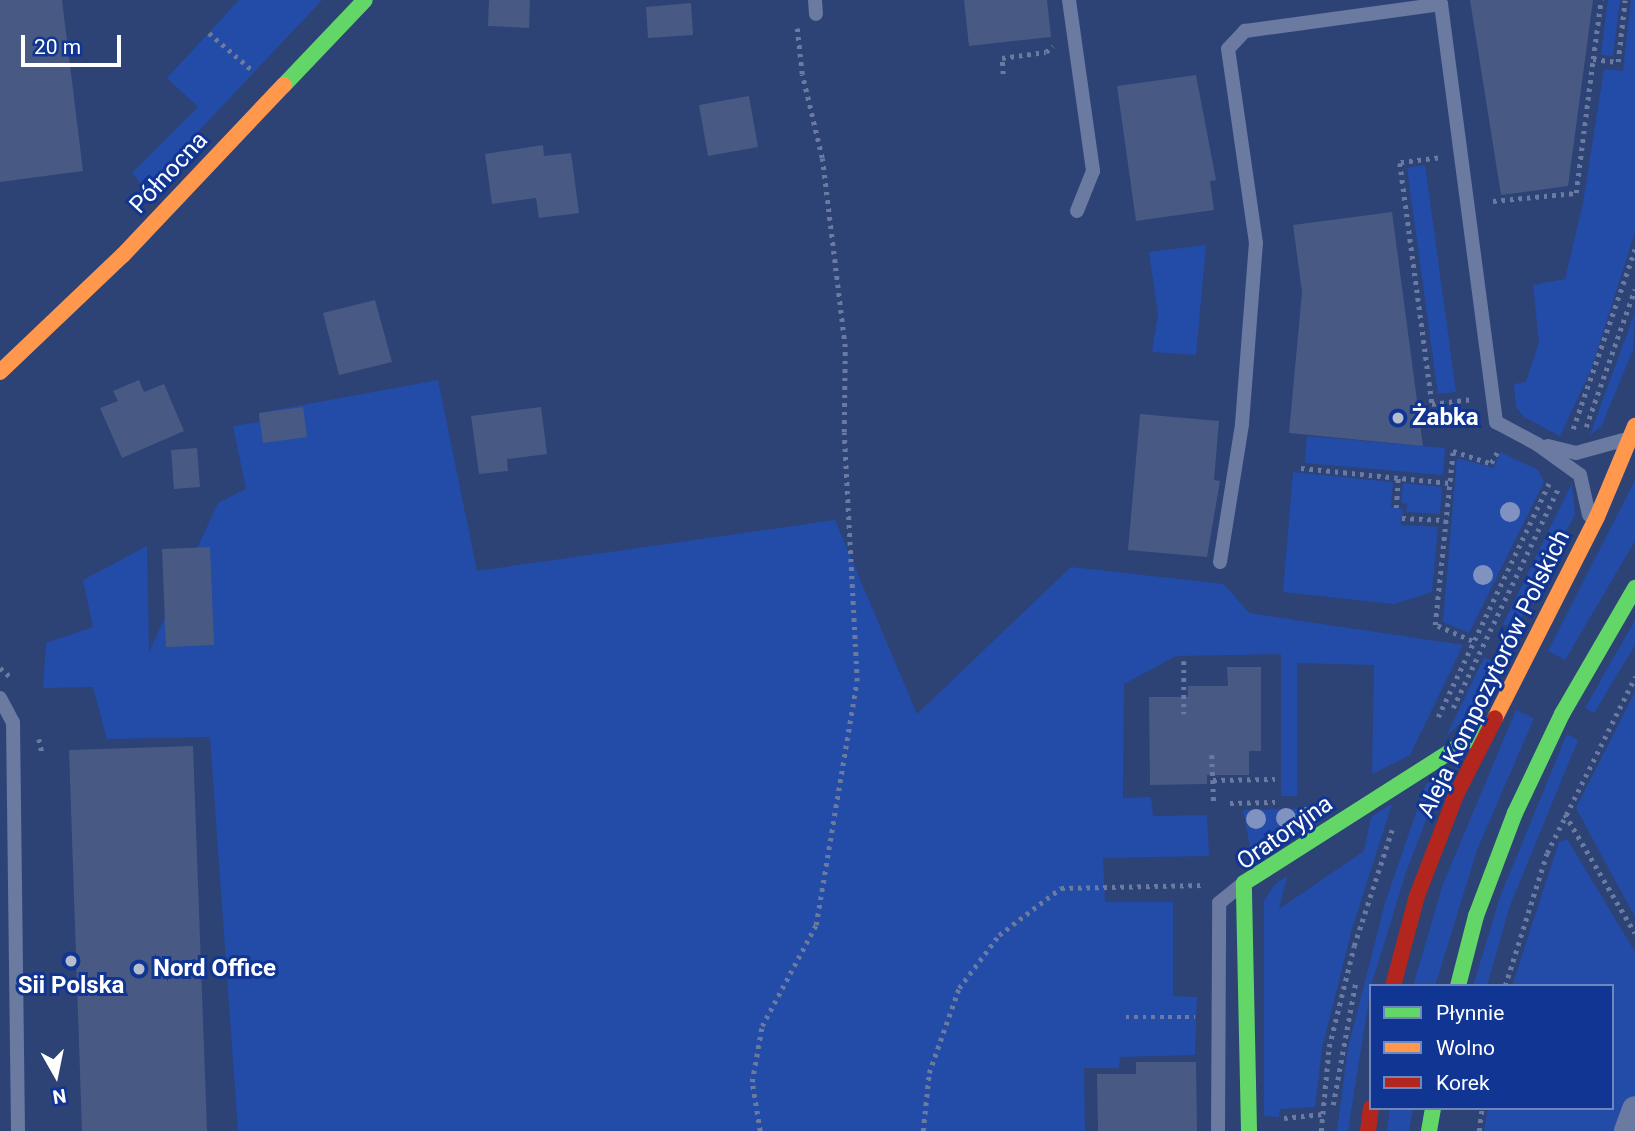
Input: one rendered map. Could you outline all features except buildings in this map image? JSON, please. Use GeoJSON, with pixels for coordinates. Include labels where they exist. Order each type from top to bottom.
{"type":"FeatureCollection","features":[{"type":"Feature","properties":{"kind":"street","name":"Północna"},"geometry":{"type":"LineString","coordinates":[[0,372],[123,256],[365,0]]}},
{"type":"Feature","properties":{"kind":"street","name":"Aleja Kompozytorów Polskich"},"geometry":{"type":"LineString","coordinates":[[1393,984],[1430,856],[1486,729],[1592,527],[1633,432]]}},
{"type":"Feature","properties":{"kind":"street"},"geometry":{"type":"LineString","coordinates":[[1459,984],[1476,916],[1521,800],[1562,714],[1635,588]]}},
{"type":"Feature","properties":{"kind":"street","name":"Oratoryjna"},"geometry":{"type":"LineString","coordinates":[[1249,1131],[1244,883],[1486,729]]}},
{"type":"Feature","properties":{"kind":"street"},"geometry":{"type":"LineString","coordinates":[[1627,1131],[1635,1109]]}},
{"type":"Feature","properties":{"kind":"street"},"geometry":{"type":"LineString","coordinates":[[1368,1131],[1371,1110]]}},
{"type":"Feature","properties":{"kind":"street"},"geometry":{"type":"LineString","coordinates":[[1430,1131],[1433,1110]]}},
{"type":"Feature","properties":{"kind":"lane"},"geometry":{"type":"LineString","coordinates":[[1069,0],[1093,171],[1077,211]]}},
{"type":"Feature","properties":{"kind":"lane"},"geometry":{"type":"LineString","coordinates":[[1220,562],[1242,424],[1256,243],[1228,49],[1234,38],[1258,28],[1441,4],[1496,422],[1537,444],[1580,475],[1592,527]]}},
{"type":"Feature","properties":{"kind":"lane"},"geometry":{"type":"LineString","coordinates":[[1537,444],[1576,453],[1633,432]]}},
{"type":"Feature","properties":{"kind":"lane"},"geometry":{"type":"LineString","coordinates":[[1,698],[13,722],[18,1131]]}},
{"type":"Feature","properties":{"kind":"lane"},"geometry":{"type":"LineString","coordinates":[[1218,1131],[1219,903],[1244,883]]}},
{"type":"Feature","properties":{"kind":"path"},"geometry":{"type":"LineString","coordinates":[[1494,204],[1576,193],[1601,0]]}},
{"type":"Feature","properties":{"kind":"path"},"geometry":{"type":"LineString","coordinates":[[1593,59],[1618,62],[1625,0]]}},
{"type":"Feature","properties":{"kind":"path"},"geometry":{"type":"LineString","coordinates":[[760,1131],[752,1082],[762,1026],[816,925],[857,681],[844,432],[845,347],[822,158],[802,74],[797,25]]}},
{"type":"Feature","properties":{"kind":"path"},"geometry":{"type":"LineString","coordinates":[[209,33],[260,77]]}},
{"type":"Feature","properties":{"kind":"path"},"geometry":{"type":"LineString","coordinates":[[1003,74],[1002,58],[1046,52],[1059,41]]}},
{"type":"Feature","properties":{"kind":"path"},"geometry":{"type":"LineString","coordinates":[[1462,154],[1400,163],[1432,404],[1493,396]]}},
{"type":"Feature","properties":{"kind":"path"},"geometry":{"type":"LineString","coordinates":[[1570,437],[1635,249]]}},
{"type":"Feature","properties":{"kind":"path"},"geometry":{"type":"LineString","coordinates":[[1472,641],[1435,625],[1452,451],[1491,463],[1498,451]]}},
{"type":"Feature","properties":{"kind":"path"},"geometry":{"type":"LineString","coordinates":[[1301,468],[1449,483]]}},
{"type":"Feature","properties":{"kind":"path"},"geometry":{"type":"LineString","coordinates":[[1435,724],[1555,470]]}},
{"type":"Feature","properties":{"kind":"path"},"geometry":{"type":"LineString","coordinates":[[1396,508],[1398,478]]}},
{"type":"Feature","properties":{"kind":"path"},"geometry":{"type":"LineString","coordinates":[[1402,518],[1445,520]]}},
{"type":"Feature","properties":{"kind":"path"},"geometry":{"type":"LineString","coordinates":[[1184,661],[1184,714]]}},
{"type":"Feature","properties":{"kind":"path"},"geometry":{"type":"LineString","coordinates":[[1506,984],[1528,907],[1565,814],[1635,677]]}},
{"type":"Feature","properties":{"kind":"path"},"geometry":{"type":"LineString","coordinates":[[1212,755],[1214,804]]}},
{"type":"Feature","properties":{"kind":"path"},"geometry":{"type":"LineString","coordinates":[[1213,780],[1275,779]]}},
{"type":"Feature","properties":{"kind":"path"},"geometry":{"type":"LineString","coordinates":[[1230,803],[1275,802]]}},
{"type":"Feature","properties":{"kind":"path"},"geometry":{"type":"LineString","coordinates":[[1565,814],[1635,933]]}},
{"type":"Feature","properties":{"kind":"path"},"geometry":{"type":"LineString","coordinates":[[1321,1131],[1329,1047],[1354,946],[1394,823]]}},
{"type":"Feature","properties":{"kind":"path"},"geometry":{"type":"LineString","coordinates":[[923,1131],[929,1073],[959,988],[999,935],[1061,888],[1244,883]]}},
{"type":"Feature","properties":{"kind":"path"},"geometry":{"type":"LineString","coordinates":[[1126,1017],[1206,1017]]}},
{"type":"Feature","properties":{"kind":"path"},"geometry":{"type":"LineString","coordinates":[[1479,1131],[1482,1110]]}},
{"type":"Feature","properties":{"kind":"path"},"geometry":{"type":"LineString","coordinates":[[1284,1116],[1323,1114]]}},
{"type":"Feature","properties":{"kind":"shaded area"},"geometry":{"type":"Polygon","coordinates":[[[239,0],[322,0],[145,188],[132,173],[198,107],[167,78],[239,0]]]}},
{"type":"Feature","properties":{"kind":"shaded area"},"geometry":{"type":"Polygon","coordinates":[[[1608,0],[1620,0],[1613,56],[1601,55],[1608,0]]]}},
{"type":"Feature","properties":{"kind":"shaded area"},"geometry":{"type":"Polygon","coordinates":[[[1631,0],[1635,0],[1635,232],[1591,370],[1560,436],[1524,417],[1516,407],[1514,384],[1526,382],[1539,342],[1533,285],[1565,279],[1583,203],[1604,69],[1623,71],[1631,0]]]}},
{"type":"Feature","properties":{"kind":"shaded area"},"geometry":{"type":"Polygon","coordinates":[[[1425,165],[1456,392],[1438,394],[1407,168],[1425,165]]]}},
{"type":"Feature","properties":{"kind":"shaded area"},"geometry":{"type":"Polygon","coordinates":[[[1206,245],[1196,355],[1152,352],[1158,314],[1149,252],[1206,245]]]}},
{"type":"Feature","properties":{"kind":"shaded area"},"geometry":{"type":"Polygon","coordinates":[[[1635,312],[1633,350],[1601,427],[1590,435],[1635,312]]]}},
{"type":"Feature","properties":{"kind":"shaded area"},"geometry":{"type":"Polygon","coordinates":[[[438,380],[477,571],[835,520],[917,714],[1071,567],[1224,584],[1249,613],[1463,645],[1410,755],[1372,774],[1374,665],[1297,663],[1297,796],[1281,796],[1281,654],[1176,656],[1124,684],[1123,798],[1151,797],[1153,816],[1207,815],[1209,856],[1103,858],[1105,902],[1173,902],[1173,996],[1197,997],[1195,1055],[1120,1057],[1119,1068],[1084,1068],[1085,1131],[238,1131],[210,737],[107,739],[93,687],[43,688],[46,643],[93,627],[83,580],[147,546],[149,652],[218,503],[246,489],[233,426],[259,422],[259,413],[438,380]]]}},
{"type":"Feature","properties":{"kind":"shaded area"},"geometry":{"type":"Polygon","coordinates":[[[1307,436],[1445,448],[1443,475],[1305,463],[1307,436]]]}},
{"type":"Feature","properties":{"kind":"shaded area"},"geometry":{"type":"Polygon","coordinates":[[[1500,452],[1538,470],[1544,482],[1469,633],[1443,622],[1457,458],[1494,468],[1500,452]]]}},
{"type":"Feature","properties":{"kind":"shaded area"},"geometry":{"type":"Polygon","coordinates":[[[1293,472],[1393,482],[1391,507],[1403,509],[1401,525],[1438,527],[1432,592],[1394,604],[1283,592],[1293,472]]]}},
{"type":"Feature","properties":{"kind":"shaded area"},"geometry":{"type":"Polygon","coordinates":[[[1635,480],[1635,541],[1565,660],[1548,651],[1635,480]]]}},
{"type":"Feature","properties":{"kind":"shaded area"},"geometry":{"type":"Polygon","coordinates":[[[1403,483],[1442,487],[1440,514],[1406,512],[1407,504],[1401,503],[1403,483]]]}},
{"type":"Feature","properties":{"kind":"shaded area"},"geometry":{"type":"Polygon","coordinates":[[[1572,483],[1575,514],[1515,630],[1503,624],[1572,483]]]}},
{"type":"Feature","properties":{"kind":"shaded area"},"geometry":{"type":"Polygon","coordinates":[[[1635,620],[1635,645],[1594,713],[1585,708],[1635,620]]]}},
{"type":"Feature","properties":{"kind":"shaded area"},"geometry":{"type":"Polygon","coordinates":[[[1484,657],[1498,664],[1467,716],[1446,737],[1484,657]]]}},
{"type":"Feature","properties":{"kind":"shaded area"},"geometry":{"type":"Polygon","coordinates":[[[1635,692],[1635,917],[1576,808],[1635,692]]]}},
{"type":"Feature","properties":{"kind":"shaded area"},"geometry":{"type":"Polygon","coordinates":[[[1516,710],[1534,718],[1477,850],[1436,984],[1414,984],[1443,884],[1516,710]]]}},
{"type":"Feature","properties":{"kind":"shaded area"},"geometry":{"type":"Polygon","coordinates":[[[1567,734],[1578,740],[1509,908],[1488,984],[1474,984],[1500,897],[1567,734]]]}},
{"type":"Feature","properties":{"kind":"shaded area"},"geometry":{"type":"Polygon","coordinates":[[[1443,776],[1406,872],[1372,984],[1369,984],[1348,1131],[1337,1131],[1348,1048],[1385,903],[1426,784],[1443,776]]]}},
{"type":"Feature","properties":{"kind":"shaded area"},"geometry":{"type":"Polygon","coordinates":[[[1392,804],[1352,929],[1322,1048],[1315,1107],[1280,1109],[1279,1117],[1264,1116],[1264,901],[1274,885],[1287,876],[1279,909],[1364,851],[1371,817],[1392,804]]]}},
{"type":"Feature","properties":{"kind":"shaded area"},"geometry":{"type":"Polygon","coordinates":[[[1319,808],[1319,823],[1265,857],[1250,847],[1243,810],[1319,808]]]}},
{"type":"Feature","properties":{"kind":"shaded area"},"geometry":{"type":"Polygon","coordinates":[[[1567,839],[1635,952],[1635,1131],[1484,1131],[1488,1110],[1614,1110],[1614,984],[1513,984],[1559,842],[1567,839]]]}},
{"type":"Feature","properties":{"kind":"shaded area"},"geometry":{"type":"Polygon","coordinates":[[[1390,1110],[1413,1110],[1409,1131],[1387,1131],[1390,1110]]]}},
{"type":"Feature","properties":{"kind":"traffic: fast"},"geometry":{"type":"LineString","coordinates":[[284,85],[365,0]]}},
{"type":"Feature","properties":{"kind":"traffic: fast"},"geometry":{"type":"LineString","coordinates":[[1459,984],[1476,916],[1515,813],[1562,714],[1635,588]]}},
{"type":"Feature","properties":{"kind":"traffic: fast"},"geometry":{"type":"LineString","coordinates":[[1249,1131],[1244,883],[1486,729]]}},
{"type":"Feature","properties":{"kind":"traffic: fast"},"geometry":{"type":"LineString","coordinates":[[1429,1131],[1433,1110]]}},
{"type":"Feature","properties":{"kind":"traffic: slow"},"geometry":{"type":"LineString","coordinates":[[0,372],[123,255],[284,85]]}},
{"type":"Feature","properties":{"kind":"traffic: slow"},"geometry":{"type":"LineString","coordinates":[[1495,718],[1597,517],[1635,426]]}},
{"type":"Feature","properties":{"kind":"traffic: jam"},"geometry":{"type":"LineString","coordinates":[[1394,984],[1417,896],[1456,795],[1495,718]]}},
{"type":"Feature","properties":{"kind":"traffic: jam"},"geometry":{"type":"LineString","coordinates":[[1368,1131],[1371,1110]]}},
{"type":"Feature","properties":{"kind":"place","name":"Żabka"},"geometry":{"type":"Point","coordinates":[1398,418]}},
{"type":"Feature","properties":{"kind":"place","name":"Sii Polska"},"geometry":{"type":"Point","coordinates":[71,961]}},
{"type":"Feature","properties":{"kind":"place","name":"Nord Office"},"geometry":{"type":"Point","coordinates":[139,969]}}]}
